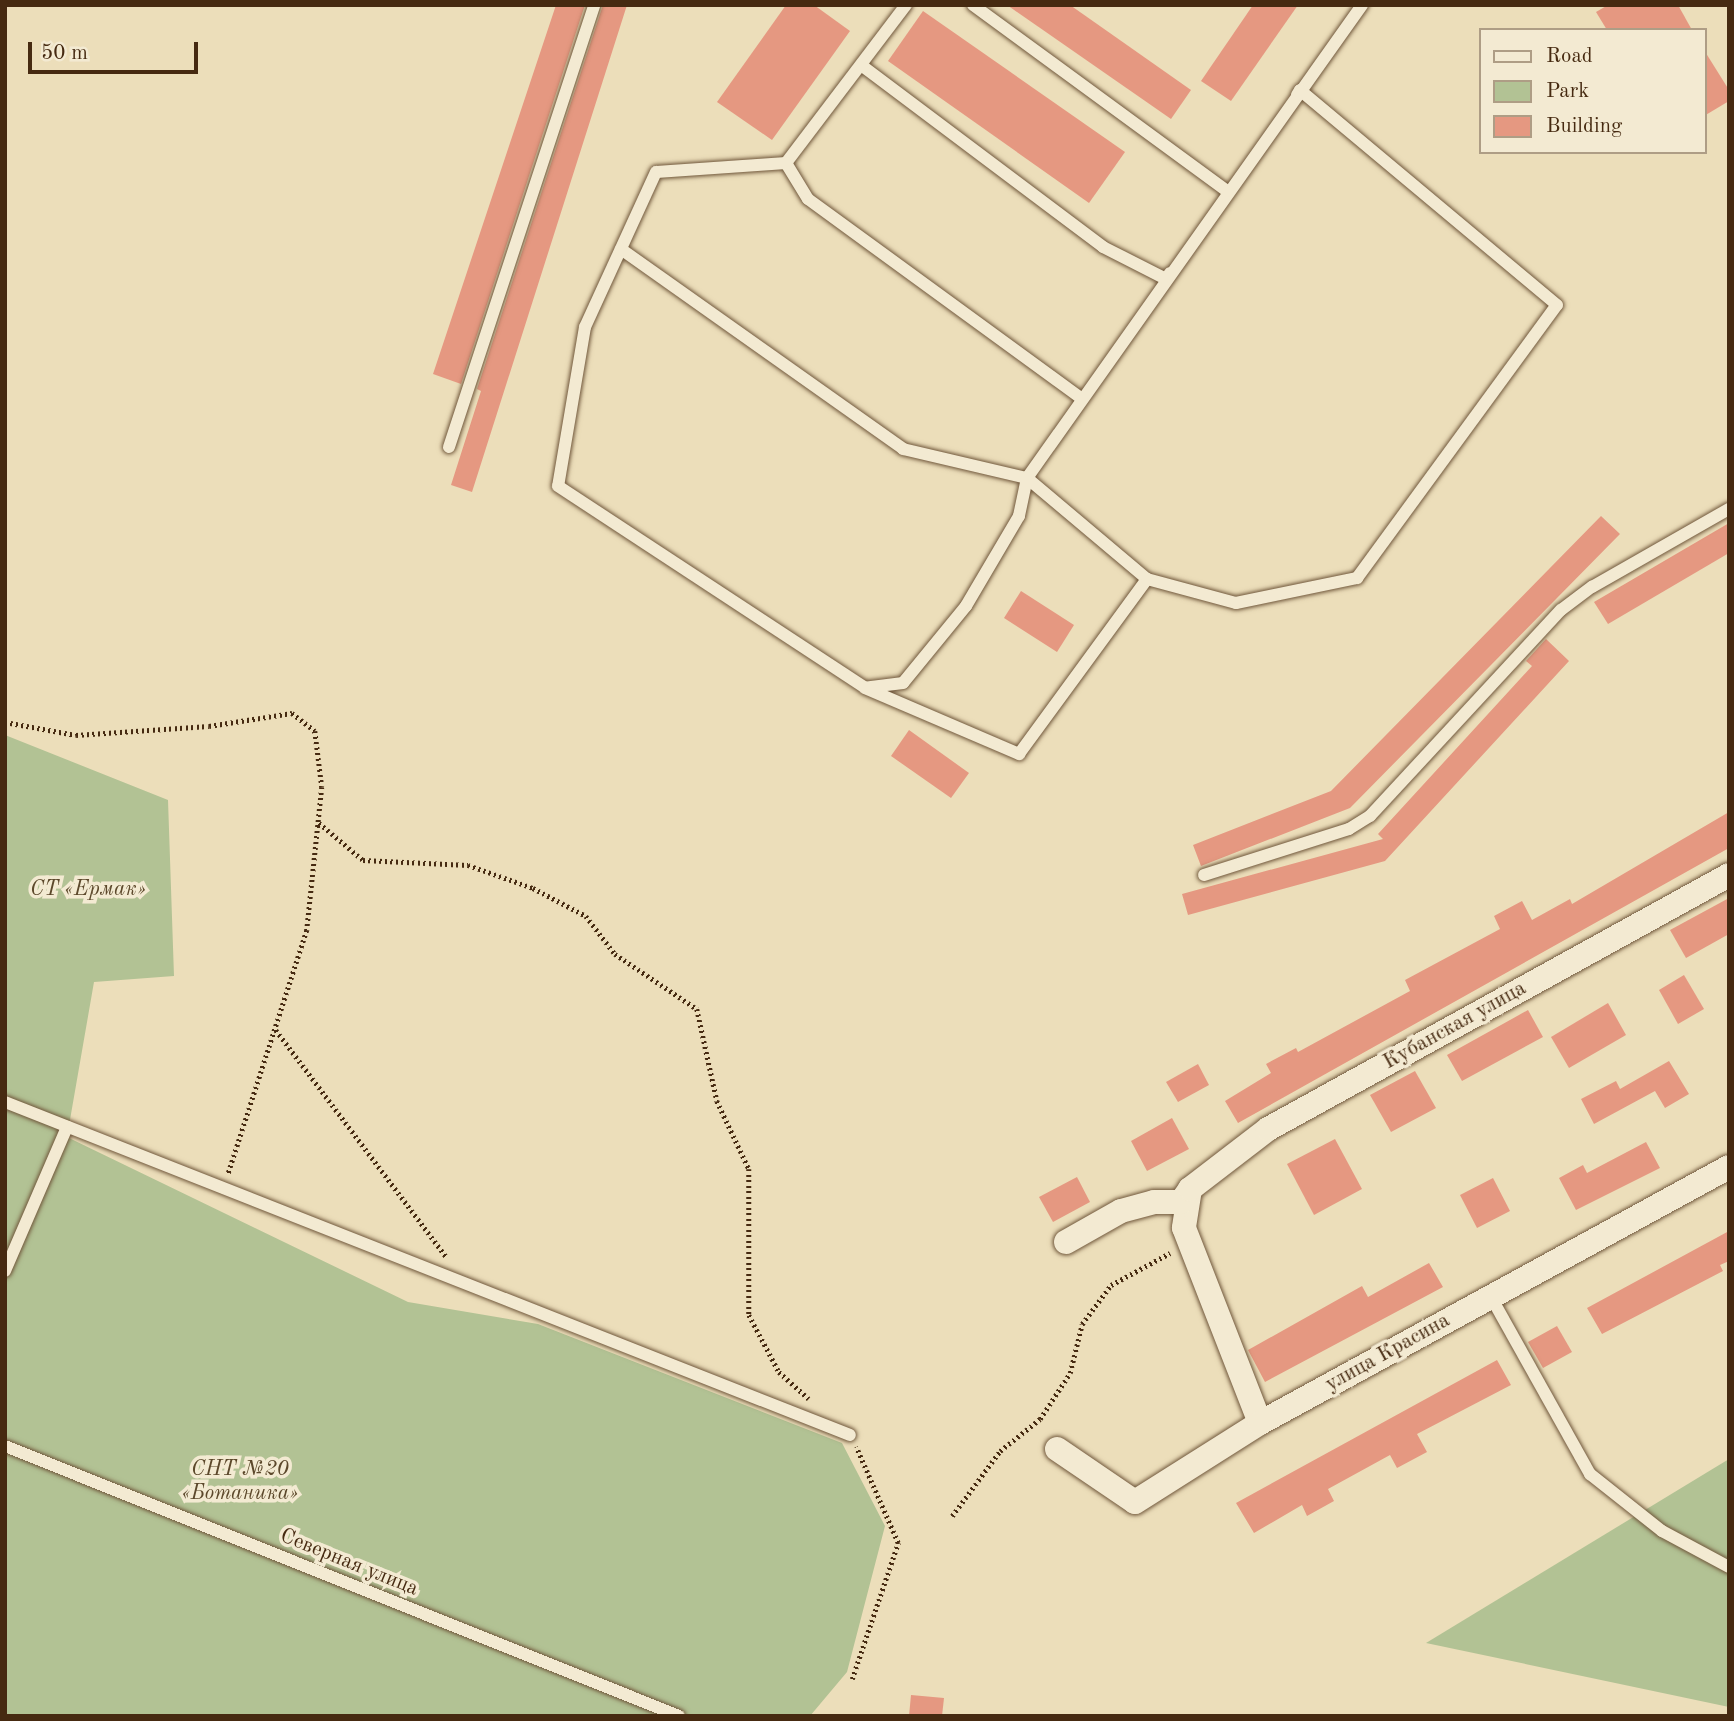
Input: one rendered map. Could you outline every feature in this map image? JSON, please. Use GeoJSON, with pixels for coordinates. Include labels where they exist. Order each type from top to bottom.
{"type":"FeatureCollection","features":[{"type":"Feature","properties":{"kind":"street","name":"Кубанская улица"},"geometry":{"type":"LineString","coordinates":[[1066,1242],[1121,1211],[1154,1202],[1181,1202],[1190,1189],[1268,1129],[1729,875]]}},
{"type":"Feature","properties":{"kind":"street","name":"улица Красина"},"geometry":{"type":"LineString","coordinates":[[1056,1449],[1135,1502],[1260,1423],[1729,1167]]}},
{"type":"Feature","properties":{"kind":"street"},"geometry":{"type":"LineString","coordinates":[[1190,1189],[1184,1228],[1260,1423]]}},
{"type":"Feature","properties":{"kind":"lane"},"geometry":{"type":"LineString","coordinates":[[449,447],[594,5]]}},
{"type":"Feature","properties":{"kind":"lane"},"geometry":{"type":"LineString","coordinates":[[906,5],[786,163],[656,172],[585,327],[558,486],[864,688],[1019,754],[1147,579]]}},
{"type":"Feature","properties":{"kind":"lane"},"geometry":{"type":"LineString","coordinates":[[973,5],[1227,191]]}},
{"type":"Feature","properties":{"kind":"lane"},"geometry":{"type":"LineString","coordinates":[[864,688],[903,683],[966,606],[1018,516],[1027,478],[1227,191],[1362,5]]}},
{"type":"Feature","properties":{"kind":"lane"},"geometry":{"type":"LineString","coordinates":[[861,65],[1103,247],[1166,279]]}},
{"type":"Feature","properties":{"kind":"lane"},"geometry":{"type":"LineString","coordinates":[[1166,279],[1300,90]]}},
{"type":"Feature","properties":{"kind":"lane"},"geometry":{"type":"LineString","coordinates":[[621,249],[903,449],[1027,478],[1147,579],[1236,603],[1357,578],[1557,305],[1300,90]]}},
{"type":"Feature","properties":{"kind":"lane"},"geometry":{"type":"LineString","coordinates":[[786,163],[808,198],[1082,399]]}},
{"type":"Feature","properties":{"kind":"lane"},"geometry":{"type":"LineString","coordinates":[[1204,875],[1349,829],[1370,816],[1562,610],[1592,587],[1729,509]]}},
{"type":"Feature","properties":{"kind":"lane"},"geometry":{"type":"LineString","coordinates":[[5,1102],[850,1435]]}},
{"type":"Feature","properties":{"kind":"lane"},"geometry":{"type":"LineString","coordinates":[[5,1271],[67,1128]]}},
{"type":"Feature","properties":{"kind":"lane"},"geometry":{"type":"LineString","coordinates":[[1491,1297],[1590,1474],[1662,1531],[1729,1567]]}},
{"type":"Feature","properties":{"kind":"lane","name":"Северная улица"},"geometry":{"type":"LineString","coordinates":[[5,1446],[680,1716]]}},
{"type":"Feature","properties":{"kind":"path"},"geometry":{"type":"LineString","coordinates":[[5,722],[76,735],[209,726],[292,713],[315,731],[322,787],[307,930],[224,1189]]}},
{"type":"Feature","properties":{"kind":"path"},"geometry":{"type":"LineString","coordinates":[[318,823],[363,860],[468,865],[533,888],[586,916],[615,954],[697,1009],[717,1101],[750,1169],[749,1315],[779,1372],[820,1408]]}},
{"type":"Feature","properties":{"kind":"path"},"geometry":{"type":"LineString","coordinates":[[275,1030],[467,1284]]}},
{"type":"Feature","properties":{"kind":"path"},"geometry":{"type":"LineString","coordinates":[[952,1516],[1000,1451],[1040,1419],[1070,1373],[1082,1324],[1111,1284],[1190,1243]]}},
{"type":"Feature","properties":{"kind":"path"},"geometry":{"type":"LineString","coordinates":[[850,1435],[898,1543],[852,1679]]}},
{"type":"Feature","properties":{"kind":"green space","name":"СНТ №20 «Ботаника»"},"geometry":{"type":"Polygon","coordinates":[[[5,735],[168,800],[174,976],[94,982],[67,1137],[408,1302],[538,1324],[842,1443],[885,1526],[847,1672],[810,1716],[5,1716],[5,735]]]}},
{"type":"Feature","properties":{"kind":"green space"},"geometry":{"type":"Polygon","coordinates":[[[1729,1459],[1729,1707],[1426,1643],[1729,1459]]]}},
{"type":"Feature","properties":{"kind":"building"},"geometry":{"type":"Polygon","coordinates":[[[556,5],[585,5],[461,384],[433,374],[556,5]]]}},
{"type":"Feature","properties":{"kind":"building"},"geometry":{"type":"Polygon","coordinates":[[[603,5],[627,5],[472,492],[451,485],[481,391],[477,389],[603,5]]]}},
{"type":"Feature","properties":{"kind":"building"},"geometry":{"type":"Polygon","coordinates":[[[786,5],[814,5],[850,31],[772,140],[717,102],[786,5]]]}},
{"type":"Feature","properties":{"kind":"building"},"geometry":{"type":"Polygon","coordinates":[[[1007,5],[1070,5],[1191,90],[1171,119],[1007,5]]]}},
{"type":"Feature","properties":{"kind":"building"},"geometry":{"type":"Polygon","coordinates":[[[1253,5],[1298,5],[1231,101],[1201,81],[1253,5]]]}},
{"type":"Feature","properties":{"kind":"building"},"geometry":{"type":"Polygon","coordinates":[[[1608,5],[1678,5],[1691,28],[1606,28],[1596,12],[1608,5]]]}},
{"type":"Feature","properties":{"kind":"building"},"geometry":{"type":"Polygon","coordinates":[[[923,11],[1125,152],[1089,203],[888,61],[923,11]]]}},
{"type":"Feature","properties":{"kind":"building"},"geometry":{"type":"Polygon","coordinates":[[[1706,53],[1729,90],[1729,101],[1706,115],[1706,53]]]}},
{"type":"Feature","properties":{"kind":"building"},"geometry":{"type":"Polygon","coordinates":[[[1601,516],[1620,534],[1350,808],[1201,866],[1193,845],[1331,791],[1601,516]]]}},
{"type":"Feature","properties":{"kind":"building"},"geometry":{"type":"Polygon","coordinates":[[[1729,523],[1729,553],[1608,624],[1594,602],[1729,523]]]}},
{"type":"Feature","properties":{"kind":"building"},"geometry":{"type":"Polygon","coordinates":[[[1021,591],[1074,625],[1057,652],[1004,618],[1021,591]]]}},
{"type":"Feature","properties":{"kind":"building"},"geometry":{"type":"Polygon","coordinates":[[[1546,639],[1569,661],[1385,861],[1188,915],[1182,894],[1383,839],[1378,834],[1532,666],[1526,661],[1546,639]]]}},
{"type":"Feature","properties":{"kind":"building"},"geometry":{"type":"Polygon","coordinates":[[[909,730],[969,773],[951,798],[891,756],[909,730]]]}},
{"type":"Feature","properties":{"kind":"building"},"geometry":{"type":"Polygon","coordinates":[[[1729,812],[1729,848],[1238,1123],[1225,1101],[1271,1073],[1266,1064],[1296,1048],[1298,1052],[1410,991],[1405,980],[1500,929],[1494,916],[1522,901],[1532,920],[1570,899],[1572,904],[1729,812]]]}},
{"type":"Feature","properties":{"kind":"building"},"geometry":{"type":"Polygon","coordinates":[[[1729,898],[1729,934],[1686,958],[1670,930],[1729,898]]]}},
{"type":"Feature","properties":{"kind":"building"},"geometry":{"type":"Polygon","coordinates":[[[1684,975],[1704,1009],[1678,1024],[1659,990],[1684,975]]]}},
{"type":"Feature","properties":{"kind":"building"},"geometry":{"type":"Polygon","coordinates":[[[1608,1003],[1626,1035],[1569,1068],[1551,1037],[1608,1003]]]}},
{"type":"Feature","properties":{"kind":"building"},"geometry":{"type":"Polygon","coordinates":[[[1528,1010],[1543,1037],[1462,1081],[1447,1055],[1528,1010]]]}},
{"type":"Feature","properties":{"kind":"building"},"geometry":{"type":"Polygon","coordinates":[[[1669,1061],[1689,1094],[1665,1108],[1655,1091],[1594,1124],[1581,1099],[1616,1081],[1620,1089],[1669,1061]]]}},
{"type":"Feature","properties":{"kind":"building"},"geometry":{"type":"Polygon","coordinates":[[[1198,1064],[1209,1085],[1178,1102],[1166,1082],[1198,1064]]]}},
{"type":"Feature","properties":{"kind":"building"},"geometry":{"type":"Polygon","coordinates":[[[1415,1071],[1436,1108],[1391,1132],[1370,1095],[1415,1071]]]}},
{"type":"Feature","properties":{"kind":"building"},"geometry":{"type":"Polygon","coordinates":[[[1172,1118],[1189,1149],[1147,1171],[1131,1141],[1172,1118]]]}},
{"type":"Feature","properties":{"kind":"building"},"geometry":{"type":"Polygon","coordinates":[[[1335,1139],[1362,1189],[1314,1215],[1287,1164],[1335,1139]]]}},
{"type":"Feature","properties":{"kind":"building"},"geometry":{"type":"Polygon","coordinates":[[[1646,1142],[1660,1168],[1576,1210],[1559,1178],[1583,1165],[1587,1173],[1646,1142]]]}},
{"type":"Feature","properties":{"kind":"building"},"geometry":{"type":"Polygon","coordinates":[[[1077,1177],[1090,1202],[1053,1222],[1039,1197],[1077,1177]]]}},
{"type":"Feature","properties":{"kind":"building"},"geometry":{"type":"Polygon","coordinates":[[[1493,1178],[1510,1211],[1477,1228],[1460,1195],[1493,1178]]]}},
{"type":"Feature","properties":{"kind":"building"},"geometry":{"type":"Polygon","coordinates":[[[1729,1231],[1729,1261],[1720,1265],[1723,1271],[1602,1334],[1587,1308],[1729,1231]]]}},
{"type":"Feature","properties":{"kind":"building"},"geometry":{"type":"Polygon","coordinates":[[[1429,1263],[1443,1287],[1265,1382],[1248,1350],[1362,1286],[1368,1297],[1429,1263]]]}},
{"type":"Feature","properties":{"kind":"building"},"geometry":{"type":"Polygon","coordinates":[[[1557,1326],[1572,1352],[1543,1368],[1528,1342],[1557,1326]]]}},
{"type":"Feature","properties":{"kind":"building"},"geometry":{"type":"Polygon","coordinates":[[[1497,1360],[1511,1385],[1417,1434],[1427,1452],[1397,1468],[1390,1455],[1328,1489],[1334,1501],[1307,1516],[1302,1505],[1254,1533],[1236,1503],[1497,1360]]]}},
{"type":"Feature","properties":{"kind":"building"},"geometry":{"type":"Polygon","coordinates":[[[911,1695],[944,1698],[942,1716],[909,1716],[911,1695]]]}},
{"type":"Feature","properties":{"kind":"park label","name":"СТ «Ермак»"},"geometry":{"type":"Point","coordinates":[88,890]}}]}
